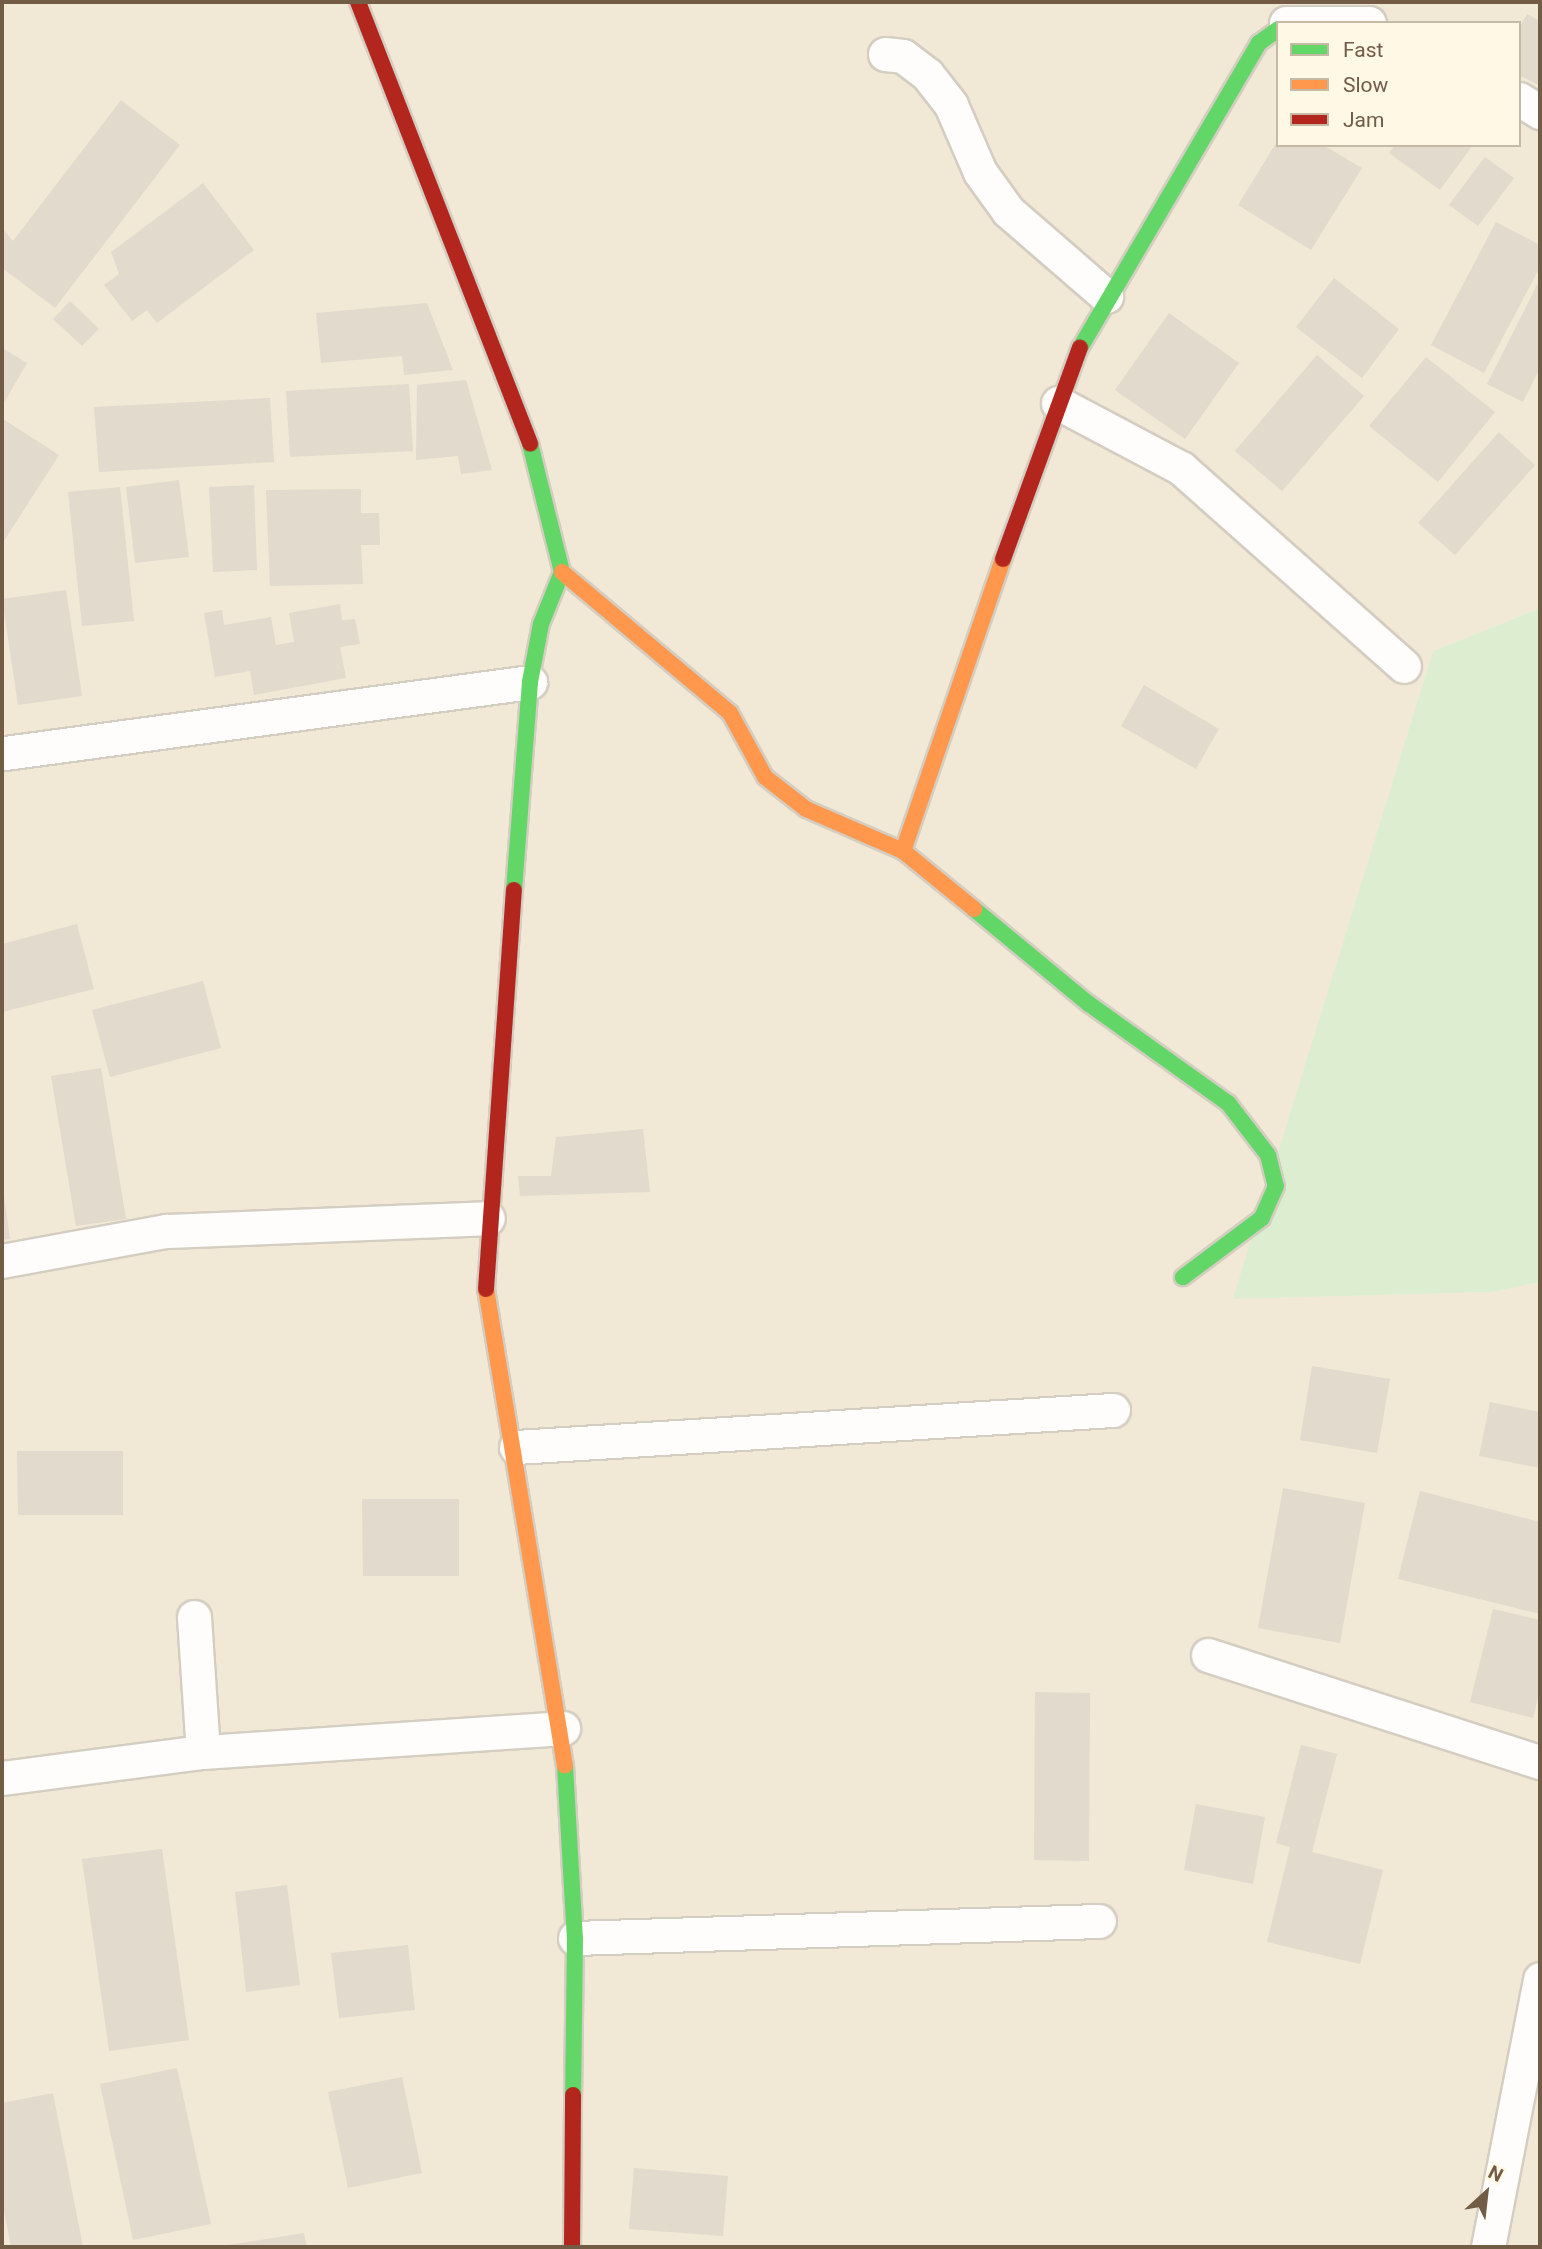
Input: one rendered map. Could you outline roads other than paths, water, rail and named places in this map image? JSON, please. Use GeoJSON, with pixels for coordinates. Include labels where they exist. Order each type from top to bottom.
{"type":"FeatureCollection","features":[{"type":"Feature","properties":{"kind":"street"},"geometry":{"type":"LineString","coordinates":[[358,2],[537,463],[562,572],[541,624],[530,682],[484,1280],[492,1348],[516,1447],[563,1728],[575,1938],[572,2247]]}},
{"type":"Feature","properties":{"kind":"street"},"geometry":{"type":"LineString","coordinates":[[1311,21],[1349,18],[1361,21]]}},
{"type":"Feature","properties":{"kind":"street"},"geometry":{"type":"LineString","coordinates":[[903,851],[1058,403],[1106,296],[1159,222],[1259,43],[1276,30]]}},
{"type":"Feature","properties":{"kind":"street"},"geometry":{"type":"LineString","coordinates":[[885,54],[903,56],[927,74],[951,105],[980,172],[1008,211],[1106,296]]}},
{"type":"Feature","properties":{"kind":"street"},"geometry":{"type":"LineString","coordinates":[[1521,100],[1540,112]]}},
{"type":"Feature","properties":{"kind":"street"},"geometry":{"type":"LineString","coordinates":[[1058,403],[1181,468],[1404,666]]}},
{"type":"Feature","properties":{"kind":"street"},"geometry":{"type":"LineString","coordinates":[[562,572],[730,713],[765,777],[806,809],[903,851],[1089,1004],[1228,1103],[1268,1155],[1276,1186],[1262,1218],[1183,1277]]}},
{"type":"Feature","properties":{"kind":"street"},"geometry":{"type":"LineString","coordinates":[[5,753],[530,682]]}},
{"type":"Feature","properties":{"kind":"street"},"geometry":{"type":"LineString","coordinates":[[2,1261],[166,1231],[488,1218]]}},
{"type":"Feature","properties":{"kind":"street"},"geometry":{"type":"LineString","coordinates":[[516,1447],[1114,1410]]}},
{"type":"Feature","properties":{"kind":"street"},"geometry":{"type":"LineString","coordinates":[[194,1617],[203,1752]]}},
{"type":"Feature","properties":{"kind":"street"},"geometry":{"type":"LineString","coordinates":[[1208,1655],[1540,1762]]}},
{"type":"Feature","properties":{"kind":"street"},"geometry":{"type":"LineString","coordinates":[[2,1777],[203,1752],[563,1728]]}},
{"type":"Feature","properties":{"kind":"street"},"geometry":{"type":"LineString","coordinates":[[575,1938],[1099,1921]]}},
{"type":"Feature","properties":{"kind":"street"},"geometry":{"type":"LineString","coordinates":[[1488,2247],[1540,1979]]}}]}
